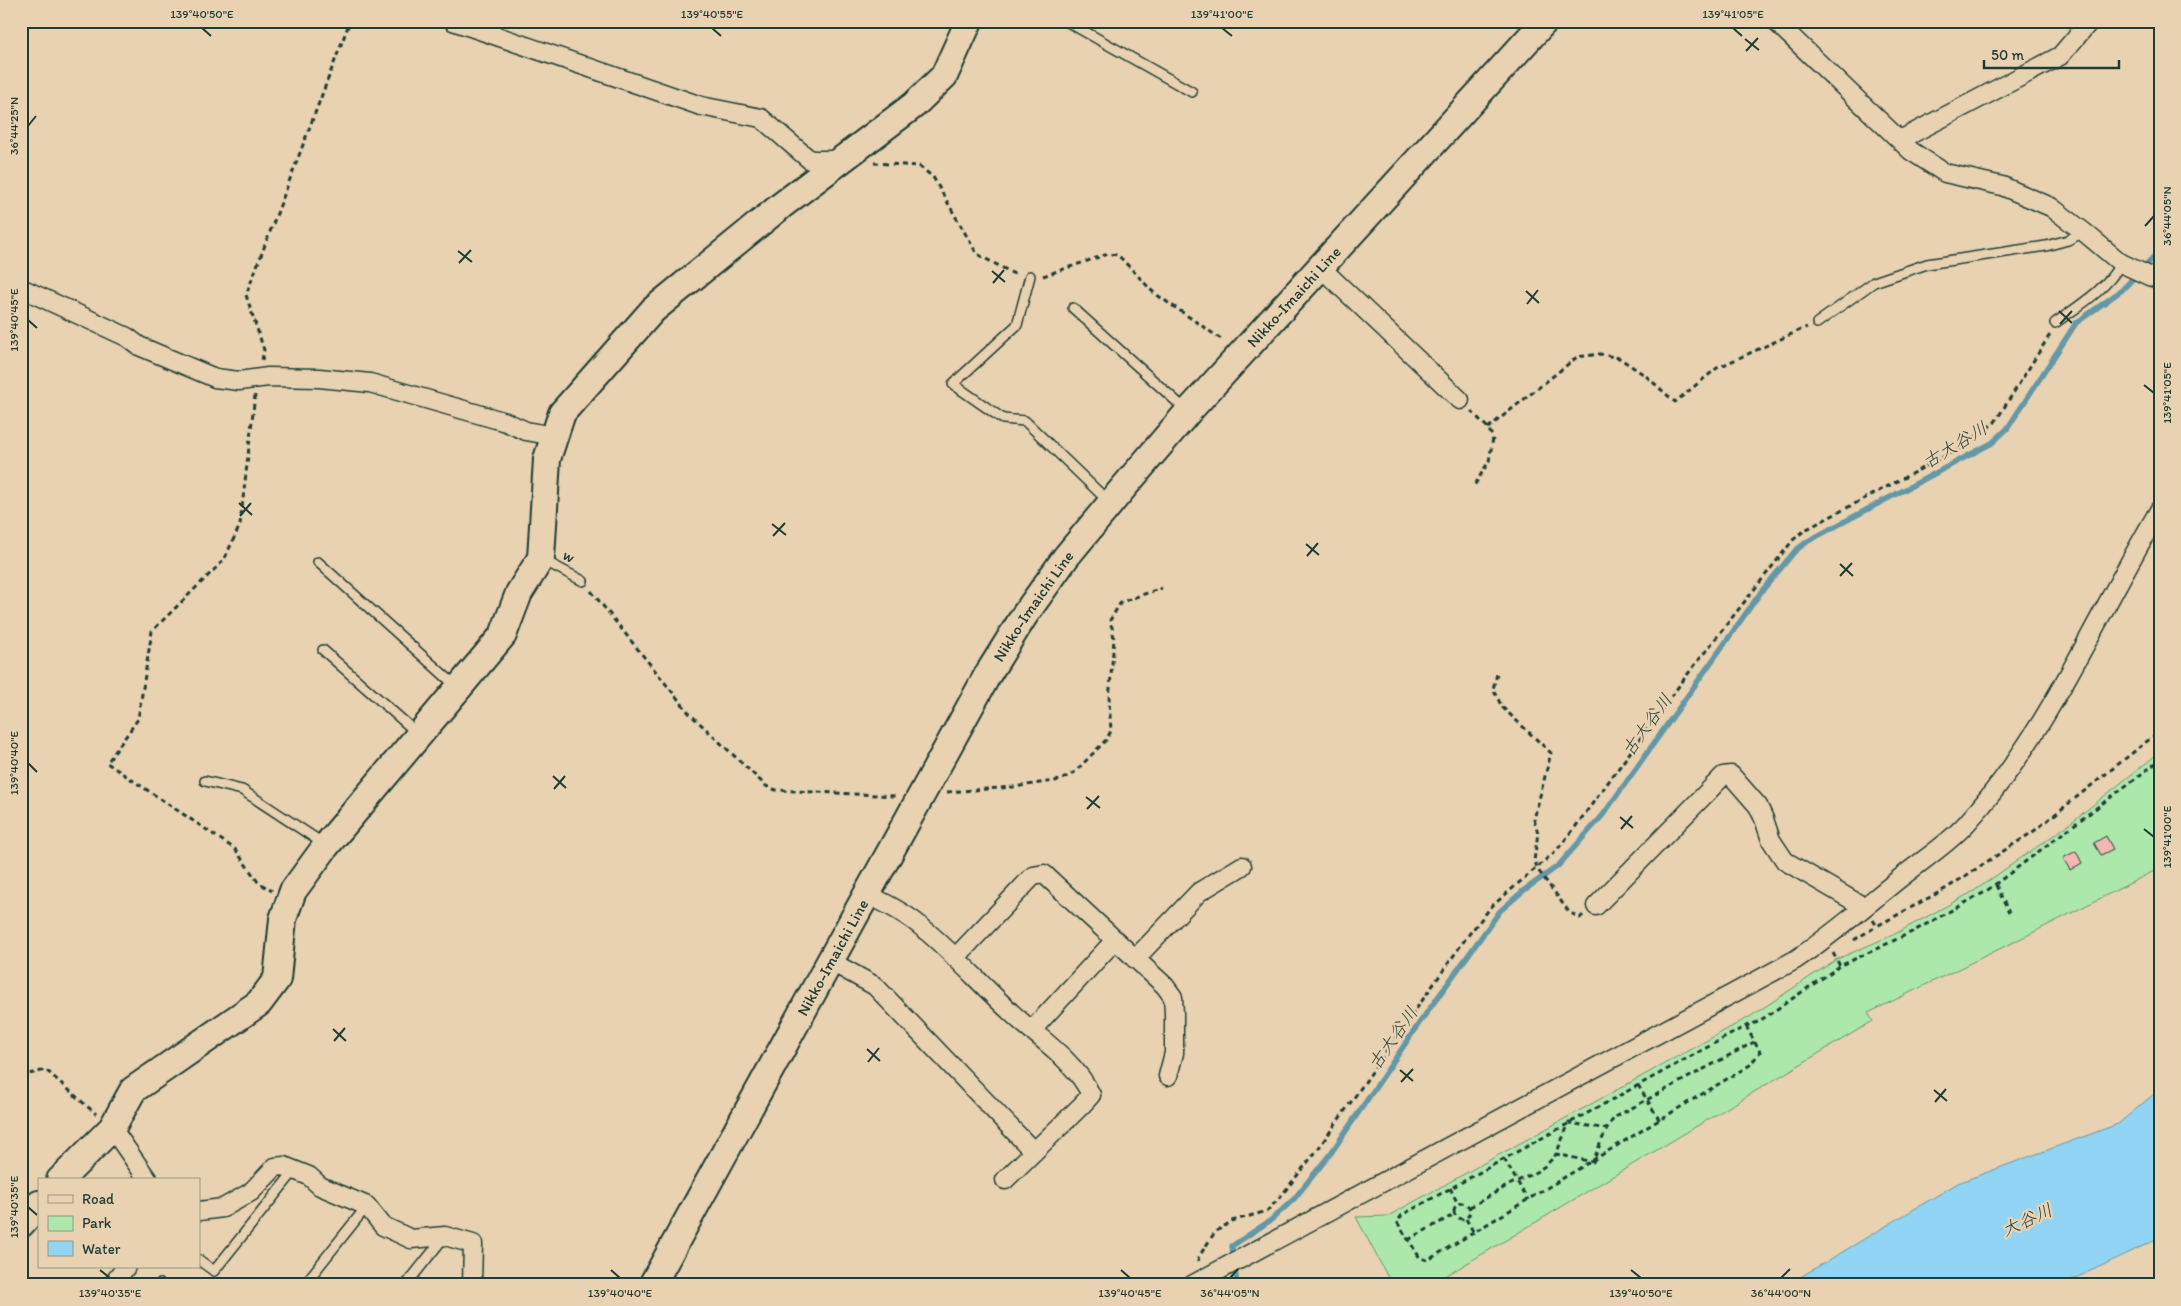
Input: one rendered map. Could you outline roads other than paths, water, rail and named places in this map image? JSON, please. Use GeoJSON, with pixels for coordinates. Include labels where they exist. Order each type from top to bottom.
{"type":"FeatureCollection","features":[{"type":"Feature","properties":{"kind":"street"},"geometry":{"type":"LineString","coordinates":[[453,21],[701,106],[761,118],[810,160],[843,160]]}},
{"type":"Feature","properties":{"kind":"street"},"geometry":{"type":"LineString","coordinates":[[62,1178],[112,1128],[133,1090],[259,1003],[277,979],[282,919],[294,891],[326,846],[503,635],[519,593],[541,558],[547,460],[562,413],[653,310],[782,206],[914,105],[944,76],[968,21]]}},
{"type":"Feature","properties":{"kind":"street","name":"Nikko-Imaichi Line"},"geometry":{"type":"LineString","coordinates":[[652,1285],[988,674],[1024,616],[1066,557],[1188,412],[1545,21]]}},
{"type":"Feature","properties":{"kind":"street"},"geometry":{"type":"LineString","coordinates":[[1775,21],[1911,151],[1945,173],[2002,186],[2050,207],[2126,266],[2154,277]]}},
{"type":"Feature","properties":{"kind":"street"},"geometry":{"type":"LineString","coordinates":[[1900,140],[2060,56],[2090,21]]}},
{"type":"Feature","properties":{"kind":"street"},"geometry":{"type":"LineString","coordinates":[[1320,267],[1460,400]]}},
{"type":"Feature","properties":{"kind":"street"},"geometry":{"type":"LineString","coordinates":[[21,288],[127,337],[139,346],[214,378],[239,381],[319,378],[370,383],[506,422],[526,431],[554,436]]}},
{"type":"Feature","properties":{"kind":"street"},"geometry":{"type":"LineString","coordinates":[[1205,1278],[1795,960],[1825,940],[1965,824],[2019,756],[2055,698],[2134,552],[2160,509]]}},
{"type":"Feature","properties":{"kind":"street"},"geometry":{"type":"LineString","coordinates":[[1596,906],[1723,776],[1731,775],[1758,806],[1770,840],[1785,861],[1864,907]]}},
{"type":"Feature","properties":{"kind":"street"},"geometry":{"type":"LineString","coordinates":[[1135,959],[1199,892],[1242,866]]}},
{"type":"Feature","properties":{"kind":"street"},"geometry":{"type":"LineString","coordinates":[[955,958],[1033,876],[1044,874],[1165,986],[1173,997],[1174,1053],[1168,1076]]}},
{"type":"Feature","properties":{"kind":"street"},"geometry":{"type":"LineString","coordinates":[[866,894],[888,904],[923,928],[1054,1049],[1087,1085],[1091,1095],[1005,1180]]}},
{"type":"Feature","properties":{"kind":"street"},"geometry":{"type":"LineString","coordinates":[[1032,1030],[1115,940]]}},
{"type":"Feature","properties":{"kind":"street"},"geometry":{"type":"LineString","coordinates":[[830,960],[876,986],[1034,1152]]}},
{"type":"Feature","properties":{"kind":"street"},"geometry":{"type":"LineString","coordinates":[[112,1128],[147,1178]]}},
{"type":"Feature","properties":{"kind":"street"},"geometry":{"type":"LineString","coordinates":[[200,1211],[223,1208],[250,1192],[274,1167],[284,1166],[309,1176],[320,1186],[367,1206],[383,1226],[411,1239],[445,1236],[472,1244],[472,1285]]}},
{"type":"Feature","properties":{"kind":"street"},"geometry":{"type":"LineString","coordinates":[[21,1224],[38,1205]]}},
{"type":"Feature","properties":{"kind":"street"},"geometry":{"type":"LineString","coordinates":[[112,1285],[125,1268]]}},
{"type":"Feature","properties":{"kind":"lane"},"geometry":{"type":"LineString","coordinates":[[1066,21],[1192,92]]}},
{"type":"Feature","properties":{"kind":"lane"},"geometry":{"type":"LineString","coordinates":[[1817,323],[1874,282],[1927,264],[2046,246],[2068,240],[2084,232]]}},
{"type":"Feature","properties":{"kind":"lane"},"geometry":{"type":"LineString","coordinates":[[2055,323],[2094,295],[2126,266]]}},
{"type":"Feature","properties":{"kind":"lane"},"geometry":{"type":"LineString","coordinates":[[1030,276],[1017,324],[953,384],[1003,419],[1025,421],[1110,503]]}},
{"type":"Feature","properties":{"kind":"lane"},"geometry":{"type":"LineString","coordinates":[[1073,308],[1188,412]]}},
{"type":"Feature","properties":{"kind":"lane","name":"w"},"geometry":{"type":"LineString","coordinates":[[541,558],[583,581]]}},
{"type":"Feature","properties":{"kind":"lane"},"geometry":{"type":"LineString","coordinates":[[318,562],[458,688]]}},
{"type":"Feature","properties":{"kind":"lane"},"geometry":{"type":"LineString","coordinates":[[323,650],[419,735]]}},
{"type":"Feature","properties":{"kind":"lane"},"geometry":{"type":"LineString","coordinates":[[205,781],[242,790],[326,846]]}},
{"type":"Feature","properties":{"kind":"lane"},"geometry":{"type":"LineString","coordinates":[[200,1261],[214,1271],[295,1170]]}},
{"type":"Feature","properties":{"kind":"lane"},"geometry":{"type":"LineString","coordinates":[[304,1285],[367,1206]]}},
{"type":"Feature","properties":{"kind":"lane"},"geometry":{"type":"LineString","coordinates":[[406,1285],[445,1236]]}},
{"type":"Feature","properties":{"kind":"water","name":"大谷川"},"geometry":{"type":"Polygon","coordinates":[[[2160,1089],[2160,1238],[2061,1285],[1787,1285],[1958,1183],[2118,1124],[2160,1089]]]}},
{"type":"Feature","properties":{"kind":"waterway","name":"古大谷川"},"geometry":{"type":"LineString","coordinates":[[1237,1285],[1232,1246],[1271,1220],[1294,1199],[1331,1153],[1420,1022],[1500,911],[1523,891],[1558,866],[1603,815],[1761,592],[1795,551],[1808,541],[1992,443],[2007,429],[2076,323],[2122,290],[2160,250]]}}]}
